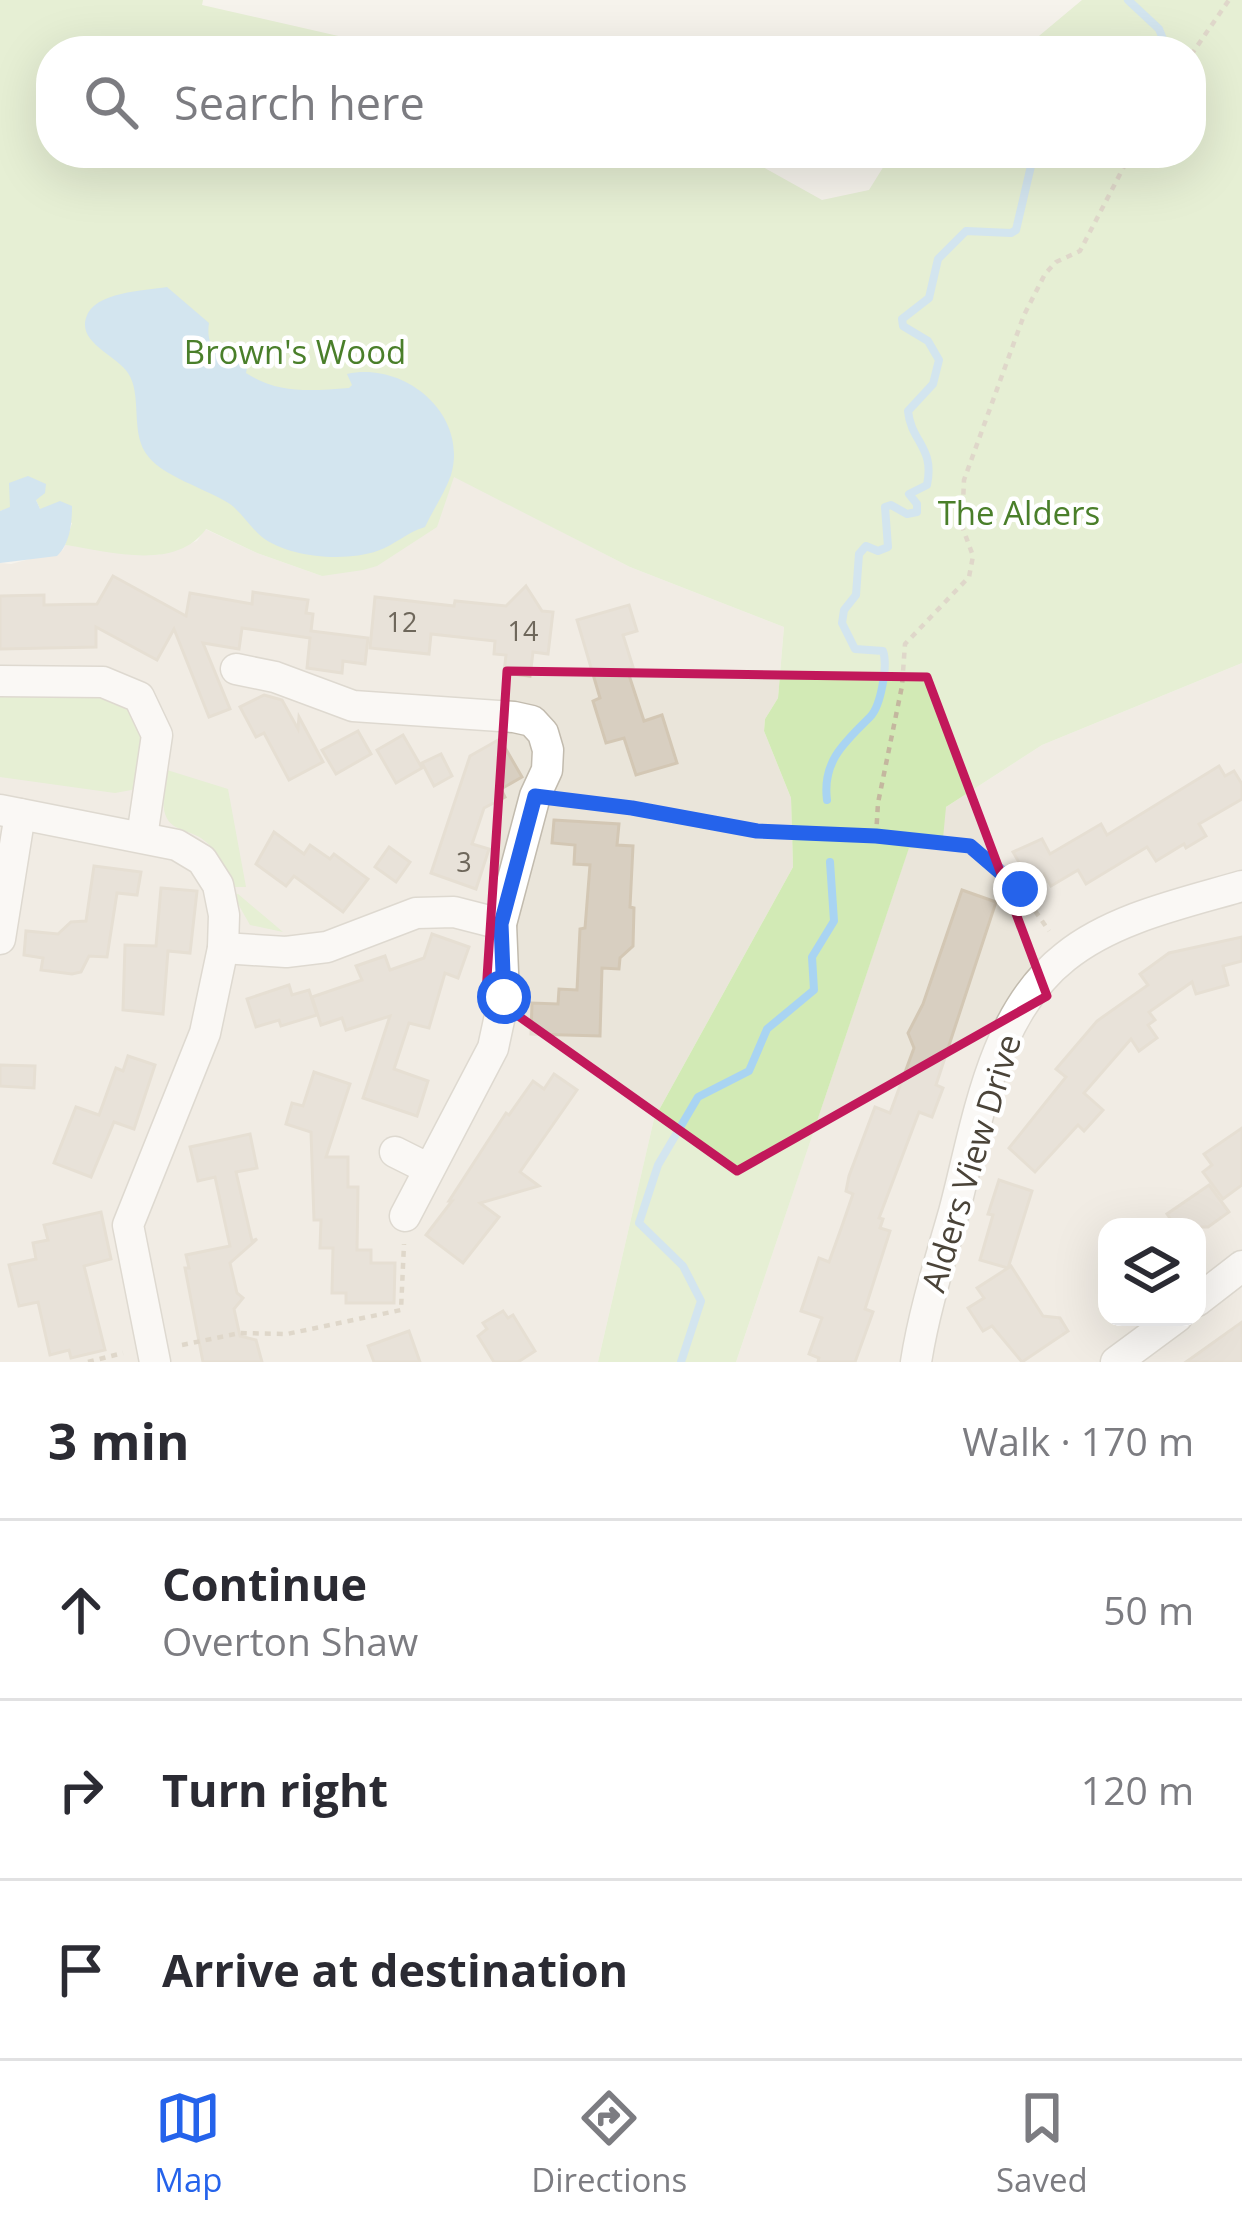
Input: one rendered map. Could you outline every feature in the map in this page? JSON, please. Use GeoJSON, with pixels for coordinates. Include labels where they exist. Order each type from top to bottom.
{"type":"FeatureCollection","features":[{"type":"Feature","properties":{"kind":"street"},"geometry":{"type":"LineString","coordinates":[[236,669],[275,677],[353,706],[532,721],[543,733],[547,770],[535,796],[501,924],[504,997],[493,1048],[405,1216]]}},
{"type":"Feature","properties":{"kind":"street"},"geometry":{"type":"LineString","coordinates":[[0,681],[103,682],[139,697],[157,736],[142,837]]}},
{"type":"Feature","properties":{"kind":"street"},"geometry":{"type":"LineString","coordinates":[[0,940],[10,812],[178,844],[202,860],[218,885],[224,915],[223,948],[205,1033],[128,1225],[154,1356]]}},
{"type":"Feature","properties":{"kind":"street","name":"Alders View Drive"},"geometry":{"type":"LineString","coordinates":[[916,1362],[994,1063],[1018,1010],[1044,976],[1092,939],[1136,919],[1242,886]]}},
{"type":"Feature","properties":{"kind":"street"},"geometry":{"type":"LineString","coordinates":[[223,948],[286,952],[327,947],[416,914],[454,912],[501,924]]}},
{"type":"Feature","properties":{"kind":"street"},"geometry":{"type":"LineString","coordinates":[[394,1152],[429,1169]]}},
{"type":"Feature","properties":{"kind":"street"},"geometry":{"type":"LineString","coordinates":[[1206,1294],[1242,1266]]}},
{"type":"Feature","properties":{"kind":"street"},"geometry":{"type":"LineString","coordinates":[[1116,1362],[1165,1326]]}},
{"type":"Feature","properties":{"kind":"path"},"geometry":{"type":"LineString","coordinates":[[1204,36],[1229,0]]}},
{"type":"Feature","properties":{"kind":"path"},"geometry":{"type":"LineString","coordinates":[[876,836],[878,802],[902,686],[904,644],[969,578],[974,556],[962,526],[964,480],[1024,315],[1045,274],[1056,262],[1080,251],[1123,168]]}},
{"type":"Feature","properties":{"kind":"path"},"geometry":{"type":"LineString","coordinates":[[535,796],[757,831],[970,846],[1020,889],[1066,956]]}},
{"type":"Feature","properties":{"kind":"path"},"geometry":{"type":"LineString","coordinates":[[88,1362],[110,1354],[154,1356],[240,1333],[287,1334],[400,1310],[405,1216]]}},
{"type":"Feature","properties":{"kind":"highlighted area"},"geometry":{"type":"Polygon","coordinates":[[[507,671],[927,677],[1047,996],[737,1171],[486,993],[507,671]]]}},
{"type":"Feature","properties":{"kind":"shaded area"},"geometry":{"type":"Polygon","coordinates":[[[454,476],[630,567],[784,627],[778,698],[765,719],[764,731],[791,798],[793,867],[654,1119],[598,1362],[0,1362],[0,563],[63,550],[65,545],[158,555],[197,541],[205,529],[322,576],[454,476]]]}},
{"type":"Feature","properties":{"kind":"shaded area"},"geometry":{"type":"Polygon","coordinates":[[[1242,663],[1242,1362],[736,1362],[909,847],[946,807],[1042,745],[1242,663]]]}},
{"type":"Feature","properties":{"kind":"green space"},"geometry":{"type":"Polygon","coordinates":[[[0,0],[203,0],[202,5],[338,36],[36,36],[36,168],[765,168],[822,200],[869,190],[883,168],[1206,168],[1206,36],[1039,36],[1082,0],[1242,0],[1242,663],[1042,745],[946,807],[942,849],[909,848],[736,1362],[598,1362],[654,1119],[793,867],[791,798],[764,731],[765,719],[778,698],[784,627],[630,567],[454,477],[437,527],[377,566],[322,576],[206,529],[177,550],[159,555],[121,554],[65,545],[72,523],[40,509],[36,500],[0,511],[0,0]]]}},
{"type":"Feature","properties":{"kind":"green space"},"geometry":{"type":"Polygon","coordinates":[[[0,691],[113,692],[144,719],[142,788],[115,793],[0,777],[0,691]]]}},
{"type":"Feature","properties":{"kind":"green space"},"geometry":{"type":"Polygon","coordinates":[[[167,770],[228,789],[246,887],[233,887],[212,848],[169,821],[163,800],[167,770]]]}},
{"type":"Feature","properties":{"kind":"green space"},"geometry":{"type":"Polygon","coordinates":[[[238,894],[283,932],[250,925],[233,895],[238,894]]]}},
{"type":"Feature","properties":{"kind":"water"},"geometry":{"type":"Polygon","coordinates":[[[167,287],[209,323],[209,340],[216,353],[248,363],[246,373],[258,380],[295,390],[349,388],[347,374],[368,372],[409,384],[427,396],[441,412],[454,452],[451,475],[425,527],[364,554],[302,554],[273,544],[230,504],[152,461],[138,433],[135,391],[128,373],[93,342],[85,327],[91,309],[109,297],[167,287]]]}},
{"type":"Feature","properties":{"kind":"water"},"geometry":{"type":"Polygon","coordinates":[[[28,476],[46,484],[45,493],[36,500],[40,509],[60,501],[72,506],[67,539],[57,556],[0,563],[0,511],[10,507],[9,483],[28,476]]]}},
{"type":"Feature","properties":{"kind":"building"},"geometry":{"type":"Polygon","coordinates":[[[113,576],[186,616],[190,593],[252,604],[253,592],[308,600],[306,613],[313,614],[311,631],[368,638],[365,664],[343,661],[342,673],[307,668],[310,638],[242,628],[239,649],[203,643],[230,709],[209,717],[174,629],[157,660],[96,627],[96,647],[0,649],[0,596],[44,595],[44,605],[97,604],[113,576]]]}},
{"type":"Feature","properties":{"kind":"building"},"geometry":{"type":"Polygon","coordinates":[[[526,586],[542,611],[553,612],[548,654],[533,652],[530,676],[504,673],[506,655],[494,654],[495,641],[431,634],[429,654],[370,648],[375,597],[506,606],[526,586]]]}},
{"type":"Feature","properties":{"kind":"building"},"geometry":{"type":"Polygon","coordinates":[[[629,605],[637,631],[623,635],[633,667],[627,669],[644,721],[662,715],[677,763],[636,775],[624,738],[606,743],[593,701],[600,698],[577,620],[629,605]]]}},
{"type":"Feature","properties":{"kind":"building"},"geometry":{"type":"Polygon","coordinates":[[[264,695],[282,700],[298,729],[299,717],[323,762],[289,780],[264,733],[256,737],[240,707],[264,695]]]}},
{"type":"Feature","properties":{"kind":"building"},"geometry":{"type":"Polygon","coordinates":[[[358,731],[371,754],[336,774],[322,750],[358,731]]]}},
{"type":"Feature","properties":{"kind":"building"},"geometry":{"type":"Polygon","coordinates":[[[403,735],[422,768],[396,783],[377,750],[403,735]]]}},
{"type":"Feature","properties":{"kind":"building"},"geometry":{"type":"Polygon","coordinates":[[[500,739],[522,777],[501,789],[505,797],[484,808],[472,844],[489,849],[476,889],[431,873],[470,756],[500,739]]]}},
{"type":"Feature","properties":{"kind":"building"},"geometry":{"type":"Polygon","coordinates":[[[441,754],[452,776],[434,786],[422,763],[441,754]]]}},
{"type":"Feature","properties":{"kind":"building"},"geometry":{"type":"Polygon","coordinates":[[[1219,766],[1225,776],[1234,771],[1242,784],[1242,799],[1199,824],[1206,836],[1156,861],[1147,847],[1086,884],[1078,870],[1051,886],[1044,874],[1030,881],[1013,852],[1042,839],[1050,854],[1101,824],[1107,835],[1219,766]]]}},
{"type":"Feature","properties":{"kind":"building"},"geometry":{"type":"Polygon","coordinates":[[[554,820],[619,824],[617,845],[633,846],[633,946],[620,958],[619,969],[602,968],[600,1036],[531,1034],[532,1003],[558,1004],[559,989],[577,990],[580,929],[585,928],[590,865],[574,864],[575,845],[552,843],[554,820]]]}},
{"type":"Feature","properties":{"kind":"building"},"geometry":{"type":"Polygon","coordinates":[[[274,832],[304,854],[310,845],[330,859],[334,854],[368,879],[343,912],[294,876],[286,886],[256,864],[274,832]]]}},
{"type":"Feature","properties":{"kind":"building"},"geometry":{"type":"Polygon","coordinates":[[[389,847],[410,862],[396,882],[375,867],[389,847]]]}},
{"type":"Feature","properties":{"kind":"building"},"geometry":{"type":"Polygon","coordinates":[[[94,866],[141,872],[137,895],[117,893],[107,957],[89,956],[81,972],[72,974],[41,970],[43,958],[24,955],[26,931],[58,934],[71,922],[86,921],[94,866]]]}},
{"type":"Feature","properties":{"kind":"building"},"geometry":{"type":"Polygon","coordinates":[[[161,888],[197,891],[190,953],[168,951],[163,1014],[123,1010],[125,945],[156,946],[161,888]]]}},
{"type":"Feature","properties":{"kind":"building"},"geometry":{"type":"Polygon","coordinates":[[[962,890],[996,902],[936,1085],[943,1088],[932,1117],[919,1112],[879,1218],[883,1219],[880,1228],[890,1231],[865,1309],[873,1312],[855,1362],[818,1362],[819,1358],[809,1354],[822,1318],[801,1311],[819,1258],[829,1262],[853,1194],[846,1191],[849,1176],[875,1107],[890,1113],[914,1048],[908,1033],[923,1004],[962,890]]]}},
{"type":"Feature","properties":{"kind":"building"},"geometry":{"type":"Polygon","coordinates":[[[432,934],[469,947],[458,978],[445,973],[429,1028],[409,1023],[394,1069],[428,1081],[417,1116],[363,1098],[390,1016],[346,1030],[342,1018],[321,1025],[312,997],[362,980],[356,966],[385,956],[390,970],[424,958],[432,934]]]}},
{"type":"Feature","properties":{"kind":"building"},"geometry":{"type":"Polygon","coordinates":[[[1242,937],[1242,961],[1223,966],[1228,985],[1196,994],[1192,982],[1149,1012],[1155,1020],[1148,1025],[1157,1038],[1139,1051],[1131,1039],[1084,1093],[1103,1110],[1084,1131],[1078,1125],[1035,1172],[1009,1148],[1066,1077],[1056,1069],[1097,1021],[1148,985],[1140,974],[1169,953],[1242,937]]]}},
{"type":"Feature","properties":{"kind":"building"},"geometry":{"type":"Polygon","coordinates":[[[289,985],[292,995],[309,990],[317,1015],[281,1026],[279,1020],[256,1027],[247,999],[289,985]]]}},
{"type":"Feature","properties":{"kind":"building"},"geometry":{"type":"Polygon","coordinates":[[[128,1056],[155,1065],[134,1129],[114,1122],[91,1177],[54,1163],[76,1107],[99,1115],[116,1068],[123,1071],[128,1056]]]}},
{"type":"Feature","properties":{"kind":"building"},"geometry":{"type":"Polygon","coordinates":[[[0,1065],[35,1066],[34,1088],[0,1086],[0,1065]]]}},
{"type":"Feature","properties":{"kind":"building"},"geometry":{"type":"Polygon","coordinates":[[[314,1072],[350,1084],[326,1157],[348,1157],[348,1187],[358,1187],[357,1250],[371,1250],[371,1263],[395,1263],[394,1303],[346,1303],[346,1293],[332,1293],[333,1248],[320,1248],[321,1220],[314,1220],[311,1132],[286,1124],[292,1103],[303,1106],[314,1072]]]}},
{"type":"Feature","properties":{"kind":"building"},"geometry":{"type":"Polygon","coordinates":[[[554,1074],[577,1090],[520,1172],[539,1186],[480,1203],[499,1217],[463,1263],[426,1235],[506,1113],[533,1081],[544,1089],[554,1074]]]}},
{"type":"Feature","properties":{"kind":"building"},"geometry":{"type":"Polygon","coordinates":[[[1242,1128],[1242,1185],[1223,1199],[1203,1172],[1212,1165],[1204,1154],[1242,1128]]]}},
{"type":"Feature","properties":{"kind":"building"},"geometry":{"type":"Polygon","coordinates":[[[250,1134],[257,1168],[236,1172],[252,1241],[257,1239],[230,1263],[237,1293],[243,1298],[234,1309],[240,1336],[256,1340],[262,1362],[203,1362],[186,1255],[230,1246],[215,1177],[198,1181],[190,1147],[250,1134]]]}},
{"type":"Feature","properties":{"kind":"building"},"geometry":{"type":"Polygon","coordinates":[[[999,1180],[1032,1191],[1008,1268],[980,1260],[999,1180]]]}},
{"type":"Feature","properties":{"kind":"building"},"geometry":{"type":"Polygon","coordinates":[[[1209,1185],[1229,1212],[1208,1227],[1206,1218],[1170,1218],[1167,1214],[1209,1185]]]}},
{"type":"Feature","properties":{"kind":"building"},"geometry":{"type":"Polygon","coordinates":[[[101,1212],[111,1259],[84,1266],[105,1350],[71,1358],[69,1350],[50,1355],[38,1302],[19,1306],[9,1265],[36,1259],[33,1243],[48,1240],[44,1225],[101,1212]]]}},
{"type":"Feature","properties":{"kind":"building"},"geometry":{"type":"Polygon","coordinates":[[[1011,1266],[1043,1316],[1060,1318],[1068,1331],[1022,1362],[992,1326],[983,1331],[968,1308],[984,1298],[977,1288],[1011,1266]]]}},
{"type":"Feature","properties":{"kind":"building"},"geometry":{"type":"Polygon","coordinates":[[[503,1311],[508,1318],[513,1315],[535,1351],[518,1362],[494,1362],[478,1336],[487,1329],[483,1323],[503,1311]]]}},
{"type":"Feature","properties":{"kind":"building"},"geometry":{"type":"Polygon","coordinates":[[[1242,1322],[1242,1362],[1186,1362],[1242,1322]]]}},
{"type":"Feature","properties":{"kind":"building"},"geometry":{"type":"Polygon","coordinates":[[[409,1331],[420,1362],[374,1362],[368,1346],[409,1331]]]}},
{"type":"Feature","properties":{"kind":"waterway"},"geometry":{"type":"LineString","coordinates":[[1128,0],[1162,36]]}},
{"type":"Feature","properties":{"kind":"waterway"},"geometry":{"type":"LineString","coordinates":[[827,800],[832,763],[874,712],[884,675],[883,651],[855,649],[842,623],[844,610],[856,595],[859,554],[866,546],[878,551],[888,547],[885,507],[917,512],[909,494],[927,485],[928,462],[908,411],[933,384],[939,360],[928,341],[903,326],[902,319],[929,298],[938,259],[966,231],[1016,230],[1030,168]]}},
{"type":"Feature","properties":{"kind":"waterway"},"geometry":{"type":"LineString","coordinates":[[681,1362],[701,1301],[683,1266],[639,1223],[658,1165],[698,1097],[749,1071],[767,1029],[814,990],[812,957],[834,921],[830,862]]}},
{"type":"Feature","properties":{"kind":"route"},"geometry":{"type":"LineString","coordinates":[[504,997],[501,924],[535,796],[757,831],[970,846],[1020,889]]}},
{"type":"Feature","properties":{"kind":"park label","name":"Brown's Wood"},"geometry":{"type":"Point","coordinates":[295,352]}},
{"type":"Feature","properties":{"kind":"park label","name":"The Alders"},"geometry":{"type":"Point","coordinates":[1019,513]}}]}
